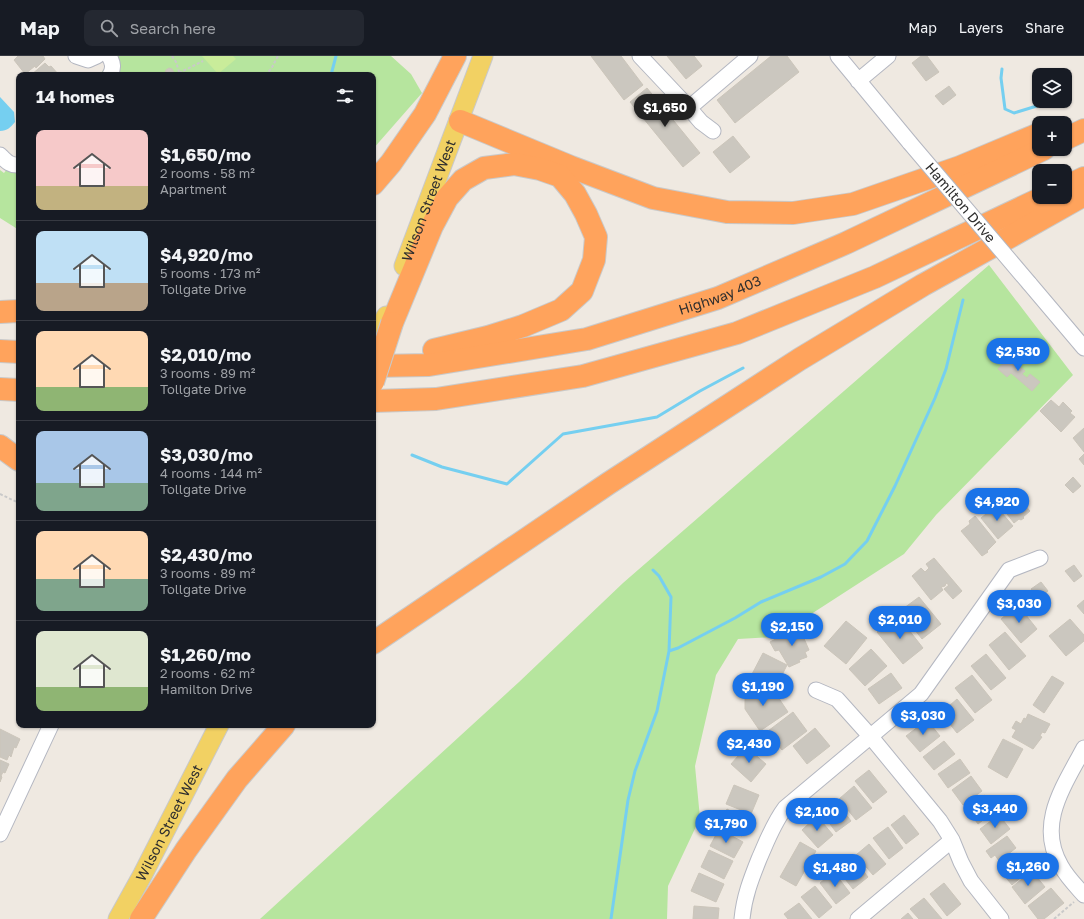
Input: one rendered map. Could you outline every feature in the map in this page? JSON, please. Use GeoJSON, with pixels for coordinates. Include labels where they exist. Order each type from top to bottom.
{"type":"FeatureCollection","features":[{"type":"Feature","properties":{"kind":"highway"},"geometry":{"type":"LineString","coordinates":[[376,181],[392,163],[425,114],[455,56]]}},
{"type":"Feature","properties":{"kind":"highway"},"geometry":{"type":"LineString","coordinates":[[1072,121],[1084,116]]}},
{"type":"Feature","properties":{"kind":"highway"},"geometry":{"type":"LineString","coordinates":[[460,121],[571,167],[653,198],[727,212],[793,213],[853,204],[960,167],[1032,137]]}},
{"type":"Feature","properties":{"kind":"highway"},"geometry":{"type":"LineString","coordinates":[[1072,136],[1084,130]]}},
{"type":"Feature","properties":{"kind":"highway","name":"Highway 403"},"geometry":{"type":"LineString","coordinates":[[376,366],[429,365],[588,339],[718,298],[846,243],[1032,155]]}},
{"type":"Feature","properties":{"kind":"highway"},"geometry":{"type":"LineString","coordinates":[[376,353],[423,352],[454,346],[524,326],[560,310],[582,292],[594,260],[596,237],[575,194],[560,176],[540,168],[514,164],[484,168],[462,180],[447,198],[432,226],[389,320],[376,370]]}},
{"type":"Feature","properties":{"kind":"highway"},"geometry":{"type":"LineString","coordinates":[[1072,184],[1084,178]]}},
{"type":"Feature","properties":{"kind":"highway"},"geometry":{"type":"LineString","coordinates":[[376,641],[609,483],[800,359],[923,285],[1084,195]]}},
{"type":"Feature","properties":{"kind":"highway"},"geometry":{"type":"LineString","coordinates":[[376,408],[583,376],[737,333],[876,277],[1032,203]]}},
{"type":"Feature","properties":{"kind":"highway"},"geometry":{"type":"LineString","coordinates":[[0,312],[16,311]]}},
{"type":"Feature","properties":{"kind":"highway"},"geometry":{"type":"LineString","coordinates":[[0,351],[16,352]]}},
{"type":"Feature","properties":{"kind":"highway"},"geometry":{"type":"LineString","coordinates":[[0,389],[16,390]]}},
{"type":"Feature","properties":{"kind":"highway"},"geometry":{"type":"LineString","coordinates":[[376,401],[436,399]]}},
{"type":"Feature","properties":{"kind":"highway"},"geometry":{"type":"LineString","coordinates":[[0,446],[16,458]]}},
{"type":"Feature","properties":{"kind":"highway"},"geometry":{"type":"LineString","coordinates":[[141,919],[186,850],[233,785],[281,728]]}},
{"type":"Feature","properties":{"kind":"main road","name":"Wilson Street West"},"geometry":{"type":"LineString","coordinates":[[376,340],[389,320],[483,56]]}},
{"type":"Feature","properties":{"kind":"main road","name":"Wilson Street West"},"geometry":{"type":"LineString","coordinates":[[118,919],[143,874],[217,728]]}},
{"type":"Feature","properties":{"kind":"street"},"geometry":{"type":"LineString","coordinates":[[76,56],[88,60],[97,56]]}},
{"type":"Feature","properties":{"kind":"street"},"geometry":{"type":"LineString","coordinates":[[109,56],[113,65],[111,72]]}},
{"type":"Feature","properties":{"kind":"street"},"geometry":{"type":"LineString","coordinates":[[640,56],[689,108],[700,122],[713,131]]}},
{"type":"Feature","properties":{"kind":"street"},"geometry":{"type":"LineString","coordinates":[[689,108],[750,56]]}},
{"type":"Feature","properties":{"kind":"street","name":"Hamilton Drive"},"geometry":{"type":"LineString","coordinates":[[838,56],[1084,348]]}},
{"type":"Feature","properties":{"kind":"street"},"geometry":{"type":"LineString","coordinates":[[858,81],[888,56]]}},
{"type":"Feature","properties":{"kind":"street"},"geometry":{"type":"LineString","coordinates":[[0,155],[9,164],[16,165]]}},
{"type":"Feature","properties":{"kind":"street"},"geometry":{"type":"LineString","coordinates":[[742,919],[747,889],[770,832],[785,808],[921,694],[1009,570],[1040,558]]}},
{"type":"Feature","properties":{"kind":"street"},"geometry":{"type":"LineString","coordinates":[[816,690],[837,699],[871,737],[940,821],[952,840],[971,881],[1001,919]]}},
{"type":"Feature","properties":{"kind":"street"},"geometry":{"type":"LineString","coordinates":[[0,834],[49,728]]}},
{"type":"Feature","properties":{"kind":"street"},"geometry":{"type":"LineString","coordinates":[[1080,898],[1058,861],[1053,846],[1051,829],[1053,814],[1058,797],[1084,748]]}},
{"type":"Feature","properties":{"kind":"street"},"geometry":{"type":"LineString","coordinates":[[858,919],[952,840]]}},
{"type":"Feature","properties":{"kind":"path"},"geometry":{"type":"LineString","coordinates":[[268,72],[278,56]]}},
{"type":"Feature","properties":{"kind":"path"},"geometry":{"type":"LineString","coordinates":[[174,57],[179,72]]}},
{"type":"Feature","properties":{"kind":"path"},"geometry":{"type":"LineString","coordinates":[[184,72],[203,61]]}},
{"type":"Feature","properties":{"kind":"path"},"geometry":{"type":"LineString","coordinates":[[0,494],[16,502]]}},
{"type":"Feature","properties":{"kind":"path"},"geometry":{"type":"LineString","coordinates":[[1054,919],[1080,898]]}},
{"type":"Feature","properties":{"kind":"green space"},"geometry":{"type":"Polygon","coordinates":[[[116,56],[391,56],[411,74],[422,93],[376,146],[376,72],[102,72],[116,56]]]}},
{"type":"Feature","properties":{"kind":"green space"},"geometry":{"type":"Polygon","coordinates":[[[202,56],[233,56],[236,59],[220,72],[216,72],[202,56]]]}},
{"type":"Feature","properties":{"kind":"green space"},"geometry":{"type":"Polygon","coordinates":[[[16,158],[16,228],[0,218],[0,170],[4,173],[16,158]]]}},
{"type":"Feature","properties":{"kind":"green space"},"geometry":{"type":"Polygon","coordinates":[[[989,265],[1073,375],[936,515],[904,554],[773,637],[738,639],[716,675],[695,766],[700,818],[668,886],[667,919],[260,919],[519,682],[623,583],[989,265]]]}},
{"type":"Feature","properties":{"kind":"water"},"geometry":{"type":"Polygon","coordinates":[[[0,97],[14,112],[15,122],[9,128],[0,131],[0,97]]]}},
{"type":"Feature","properties":{"kind":"building"},"geometry":{"type":"Polygon","coordinates":[[[18,56],[43,56],[45,59],[36,68],[35,66],[28,72],[23,72],[14,60],[18,56]]]}},
{"type":"Feature","properties":{"kind":"building"},"geometry":{"type":"Polygon","coordinates":[[[591,56],[621,56],[643,85],[624,100],[591,56]]]}},
{"type":"Feature","properties":{"kind":"building"},"geometry":{"type":"Polygon","coordinates":[[[667,56],[694,56],[702,66],[686,79],[667,56]]]}},
{"type":"Feature","properties":{"kind":"building"},"geometry":{"type":"Polygon","coordinates":[[[771,56],[787,56],[799,72],[735,123],[717,100],[771,56]]]}},
{"type":"Feature","properties":{"kind":"building"},"geometry":{"type":"Polygon","coordinates":[[[921,56],[927,56],[939,72],[926,81],[912,63],[921,56]]]}},
{"type":"Feature","properties":{"kind":"building"},"geometry":{"type":"Polygon","coordinates":[[[45,63],[49,67],[51,66],[56,72],[34,72],[45,63]]]}},
{"type":"Feature","properties":{"kind":"building"},"geometry":{"type":"Polygon","coordinates":[[[169,68],[172,69],[174,72],[166,72],[169,68]]]}},
{"type":"Feature","properties":{"kind":"building"},"geometry":{"type":"Polygon","coordinates":[[[949,86],[956,95],[943,105],[935,96],[949,86]]]}},
{"type":"Feature","properties":{"kind":"building"},"geometry":{"type":"Polygon","coordinates":[[[647,88],[700,153],[683,167],[630,102],[647,88]]]}},
{"type":"Feature","properties":{"kind":"building"},"geometry":{"type":"Polygon","coordinates":[[[733,136],[750,157],[730,173],[713,152],[733,136]]]}},
{"type":"Feature","properties":{"kind":"building"},"geometry":{"type":"Polygon","coordinates":[[[1012,353],[1022,361],[1018,365],[1025,371],[1022,374],[1027,378],[1030,374],[1040,382],[1032,391],[1011,373],[1007,377],[998,369],[1012,353]]]}},
{"type":"Feature","properties":{"kind":"building"},"geometry":{"type":"Polygon","coordinates":[[[1051,400],[1059,407],[1063,402],[1072,411],[1070,413],[1075,417],[1061,432],[1040,411],[1051,400]]]}},
{"type":"Feature","properties":{"kind":"building"},"geometry":{"type":"Polygon","coordinates":[[[1084,428],[1084,452],[1073,438],[1084,428]]]}},
{"type":"Feature","properties":{"kind":"building"},"geometry":{"type":"Polygon","coordinates":[[[1084,454],[1084,465],[1079,459],[1084,454]]]}},
{"type":"Feature","properties":{"kind":"building"},"geometry":{"type":"Polygon","coordinates":[[[1073,477],[1081,486],[1073,493],[1065,485],[1073,477]]]}},
{"type":"Feature","properties":{"kind":"building"},"geometry":{"type":"Polygon","coordinates":[[[1010,488],[1030,511],[1023,517],[1024,518],[1021,520],[1019,519],[1014,523],[997,501],[1005,495],[1003,493],[1010,488]]]}},
{"type":"Feature","properties":{"kind":"building"},"geometry":{"type":"Polygon","coordinates":[[[996,506],[1013,526],[998,539],[981,518],[996,506]]]}},
{"type":"Feature","properties":{"kind":"building"},"geometry":{"type":"Polygon","coordinates":[[[975,516],[996,542],[987,551],[988,552],[982,556],[961,531],[970,524],[969,521],[975,516]]]}},
{"type":"Feature","properties":{"kind":"building"},"geometry":{"type":"Polygon","coordinates":[[[934,558],[962,591],[953,599],[944,589],[949,585],[946,583],[945,586],[941,587],[943,590],[931,600],[912,576],[921,568],[925,572],[929,568],[926,564],[934,558]]]}},
{"type":"Feature","properties":{"kind":"building"},"geometry":{"type":"Polygon","coordinates":[[[1074,565],[1082,576],[1074,582],[1065,571],[1074,565]]]}},
{"type":"Feature","properties":{"kind":"building"},"geometry":{"type":"Polygon","coordinates":[[[1041,582],[1048,591],[1038,598],[1031,589],[1041,582]]]}},
{"type":"Feature","properties":{"kind":"building"},"geometry":{"type":"Polygon","coordinates":[[[919,597],[941,624],[922,639],[900,611],[919,597]]]}},
{"type":"Feature","properties":{"kind":"building"},"geometry":{"type":"Polygon","coordinates":[[[1084,600],[1084,614],[1077,606],[1084,600]]]}},
{"type":"Feature","properties":{"kind":"building"},"geometry":{"type":"Polygon","coordinates":[[[1018,605],[1037,629],[1021,643],[1001,619],[1018,605]]]}},
{"type":"Feature","properties":{"kind":"building"},"geometry":{"type":"Polygon","coordinates":[[[898,616],[923,648],[903,664],[877,632],[898,616]]]}},
{"type":"Feature","properties":{"kind":"building"},"geometry":{"type":"Polygon","coordinates":[[[1070,619],[1084,635],[1084,641],[1066,656],[1049,636],[1070,619]]]}},
{"type":"Feature","properties":{"kind":"building"},"geometry":{"type":"Polygon","coordinates":[[[846,621],[867,638],[846,664],[824,646],[846,621]]]}},
{"type":"Feature","properties":{"kind":"building"},"geometry":{"type":"Polygon","coordinates":[[[799,627],[809,650],[805,652],[807,657],[799,660],[800,662],[789,667],[779,650],[775,651],[770,642],[799,627]]]}},
{"type":"Feature","properties":{"kind":"building"},"geometry":{"type":"Polygon","coordinates":[[[1005,632],[1026,656],[1009,670],[989,645],[1005,632]]]}},
{"type":"Feature","properties":{"kind":"building"},"geometry":{"type":"Polygon","coordinates":[[[871,649],[887,666],[865,686],[849,669],[871,649]]]}},
{"type":"Feature","properties":{"kind":"building"},"geometry":{"type":"Polygon","coordinates":[[[763,653],[787,665],[774,691],[750,678],[763,653]]]}},
{"type":"Feature","properties":{"kind":"building"},"geometry":{"type":"Polygon","coordinates":[[[986,654],[1006,678],[991,690],[971,666],[986,654]]]}},
{"type":"Feature","properties":{"kind":"building"},"geometry":{"type":"Polygon","coordinates":[[[891,673],[902,688],[879,704],[868,689],[891,673]]]}},
{"type":"Feature","properties":{"kind":"building"},"geometry":{"type":"Polygon","coordinates":[[[972,675],[992,700],[975,713],[955,688],[972,675]]]}},
{"type":"Feature","properties":{"kind":"building"},"geometry":{"type":"Polygon","coordinates":[[[1052,676],[1064,683],[1044,713],[1033,705],[1052,676]]]}},
{"type":"Feature","properties":{"kind":"building"},"geometry":{"type":"Polygon","coordinates":[[[749,686],[774,691],[788,712],[760,731],[745,709],[745,690],[749,686]]]}},
{"type":"Feature","properties":{"kind":"building"},"geometry":{"type":"Polygon","coordinates":[[[957,699],[974,720],[957,733],[941,713],[957,699]]]}},
{"type":"Feature","properties":{"kind":"building"},"geometry":{"type":"Polygon","coordinates":[[[793,712],[807,731],[782,750],[768,731],[793,712]]]}},
{"type":"Feature","properties":{"kind":"building"},"geometry":{"type":"Polygon","coordinates":[[[1028,714],[1050,724],[1045,733],[1042,732],[1040,736],[1042,737],[1033,749],[1012,737],[1016,730],[1012,728],[1016,721],[1021,724],[1024,718],[1026,719],[1028,714]]]}},
{"type":"Feature","properties":{"kind":"building"},"geometry":{"type":"Polygon","coordinates":[[[927,720],[940,736],[920,752],[906,736],[927,720]]]}},
{"type":"Feature","properties":{"kind":"building"},"geometry":{"type":"Polygon","coordinates":[[[815,728],[830,746],[807,764],[793,746],[815,728]]]}},
{"type":"Feature","properties":{"kind":"building"},"geometry":{"type":"Polygon","coordinates":[[[0,729],[20,739],[16,748],[14,747],[11,757],[9,755],[7,760],[0,757],[0,729]]]}},
{"type":"Feature","properties":{"kind":"building"},"geometry":{"type":"Polygon","coordinates":[[[1003,739],[1023,749],[1007,778],[988,767],[1003,739]]]}},
{"type":"Feature","properties":{"kind":"building"},"geometry":{"type":"Polygon","coordinates":[[[944,741],[955,754],[934,770],[923,757],[944,741]]]}},
{"type":"Feature","properties":{"kind":"building"},"geometry":{"type":"Polygon","coordinates":[[[746,747],[766,764],[751,782],[731,764],[746,747]]]}},
{"type":"Feature","properties":{"kind":"building"},"geometry":{"type":"Polygon","coordinates":[[[960,759],[970,773],[948,788],[938,774],[960,759]]]}},
{"type":"Feature","properties":{"kind":"building"},"geometry":{"type":"Polygon","coordinates":[[[0,760],[9,764],[5,773],[3,772],[1,776],[0,782],[0,760]]]}},
{"type":"Feature","properties":{"kind":"building"},"geometry":{"type":"Polygon","coordinates":[[[869,770],[887,792],[873,803],[855,781],[869,770]]]}},
{"type":"Feature","properties":{"kind":"building"},"geometry":{"type":"Polygon","coordinates":[[[971,776],[982,791],[963,805],[952,790],[971,776]]]}},
{"type":"Feature","properties":{"kind":"building"},"geometry":{"type":"Polygon","coordinates":[[[734,785],[759,795],[751,814],[726,804],[734,785]]]}},
{"type":"Feature","properties":{"kind":"building"},"geometry":{"type":"Polygon","coordinates":[[[854,786],[872,808],[856,820],[839,799],[854,786]]]}},
{"type":"Feature","properties":{"kind":"building"},"geometry":{"type":"Polygon","coordinates":[[[985,795],[996,810],[978,824],[967,809],[985,795]]]}},
{"type":"Feature","properties":{"kind":"building"},"geometry":{"type":"Polygon","coordinates":[[[836,801],[851,821],[836,832],[821,812],[836,801]]]}},
{"type":"Feature","properties":{"kind":"building"},"geometry":{"type":"Polygon","coordinates":[[[727,809],[750,822],[742,836],[719,823],[727,809]]]}},
{"type":"Feature","properties":{"kind":"building"},"geometry":{"type":"Polygon","coordinates":[[[904,815],[919,834],[906,844],[891,825],[904,815]]]}},
{"type":"Feature","properties":{"kind":"building"},"geometry":{"type":"Polygon","coordinates":[[[999,815],[1010,829],[991,844],[980,829],[999,815]]]}},
{"type":"Feature","properties":{"kind":"building"},"geometry":{"type":"Polygon","coordinates":[[[817,816],[833,835],[818,848],[802,830],[817,816]]]}},
{"type":"Feature","properties":{"kind":"building"},"geometry":{"type":"Polygon","coordinates":[[[888,827],[903,848],[889,859],[873,838],[888,827]]]}},
{"type":"Feature","properties":{"kind":"building"},"geometry":{"type":"Polygon","coordinates":[[[719,829],[743,842],[734,858],[710,846],[719,829]]]}},
{"type":"Feature","properties":{"kind":"building"},"geometry":{"type":"Polygon","coordinates":[[[1007,836],[1016,848],[999,861],[995,855],[991,858],[986,851],[1007,836]]]}},
{"type":"Feature","properties":{"kind":"building"},"geometry":{"type":"Polygon","coordinates":[[[800,842],[816,851],[796,886],[780,877],[800,842]]]}},
{"type":"Feature","properties":{"kind":"building"},"geometry":{"type":"Polygon","coordinates":[[[869,844],[886,864],[873,875],[856,855],[869,844]]]}},
{"type":"Feature","properties":{"kind":"building"},"geometry":{"type":"Polygon","coordinates":[[[709,850],[733,861],[724,879],[701,867],[709,850]]]}},
{"type":"Feature","properties":{"kind":"building"},"geometry":{"type":"Polygon","coordinates":[[[1017,853],[1031,869],[1012,885],[999,869],[1017,853]]]}},
{"type":"Feature","properties":{"kind":"building"},"geometry":{"type":"Polygon","coordinates":[[[853,858],[868,877],[853,889],[838,870],[853,858]]]}},
{"type":"Feature","properties":{"kind":"building"},"geometry":{"type":"Polygon","coordinates":[[[1032,871],[1045,887],[1025,904],[1012,887],[1032,871]]]}},
{"type":"Feature","properties":{"kind":"building"},"geometry":{"type":"Polygon","coordinates":[[[834,872],[850,893],[836,904],[820,883],[834,872]]]}},
{"type":"Feature","properties":{"kind":"building"},"geometry":{"type":"Polygon","coordinates":[[[699,873],[724,884],[716,902],[691,891],[699,873]]]}},
{"type":"Feature","properties":{"kind":"building"},"geometry":{"type":"Polygon","coordinates":[[[944,883],[961,904],[947,916],[930,894],[944,883]]]}},
{"type":"Feature","properties":{"kind":"building"},"geometry":{"type":"Polygon","coordinates":[[[815,886],[832,907],[819,918],[801,897],[815,886]]]}},
{"type":"Feature","properties":{"kind":"building"},"geometry":{"type":"Polygon","coordinates":[[[1051,888],[1064,903],[1044,919],[1038,919],[1028,906],[1051,888]]]}},
{"type":"Feature","properties":{"kind":"building"},"geometry":{"type":"Polygon","coordinates":[[[924,898],[942,919],[919,919],[910,909],[924,898]]]}},
{"type":"Feature","properties":{"kind":"building"},"geometry":{"type":"Polygon","coordinates":[[[799,903],[812,919],[788,919],[784,914],[799,903]]]}},
{"type":"Feature","properties":{"kind":"building"},"geometry":{"type":"Polygon","coordinates":[[[694,906],[719,908],[718,919],[693,919],[694,906]]]}},
{"type":"Feature","properties":{"kind":"building"},"geometry":{"type":"Polygon","coordinates":[[[908,913],[913,919],[901,919],[908,913]]]}},
{"type":"Feature","properties":{"kind":"waterway"},"geometry":{"type":"LineString","coordinates":[[332,72],[336,56]]}},
{"type":"Feature","properties":{"kind":"waterway"},"geometry":{"type":"LineString","coordinates":[[1002,69],[1001,78],[1005,109],[1014,113],[1032,107]]}},
{"type":"Feature","properties":{"kind":"waterway"},"geometry":{"type":"LineString","coordinates":[[669,651],[678,648],[735,618],[761,602],[821,577],[845,564],[867,541],[895,486],[935,398],[946,369],[963,300]]}},
{"type":"Feature","properties":{"kind":"waterway"},"geometry":{"type":"LineString","coordinates":[[412,455],[442,467],[507,484],[563,434],[657,417],[700,391],[743,368]]}},
{"type":"Feature","properties":{"kind":"waterway"},"geometry":{"type":"LineString","coordinates":[[611,919],[628,800],[635,771],[657,711],[669,651],[671,597],[659,576],[653,570]]}}]}
